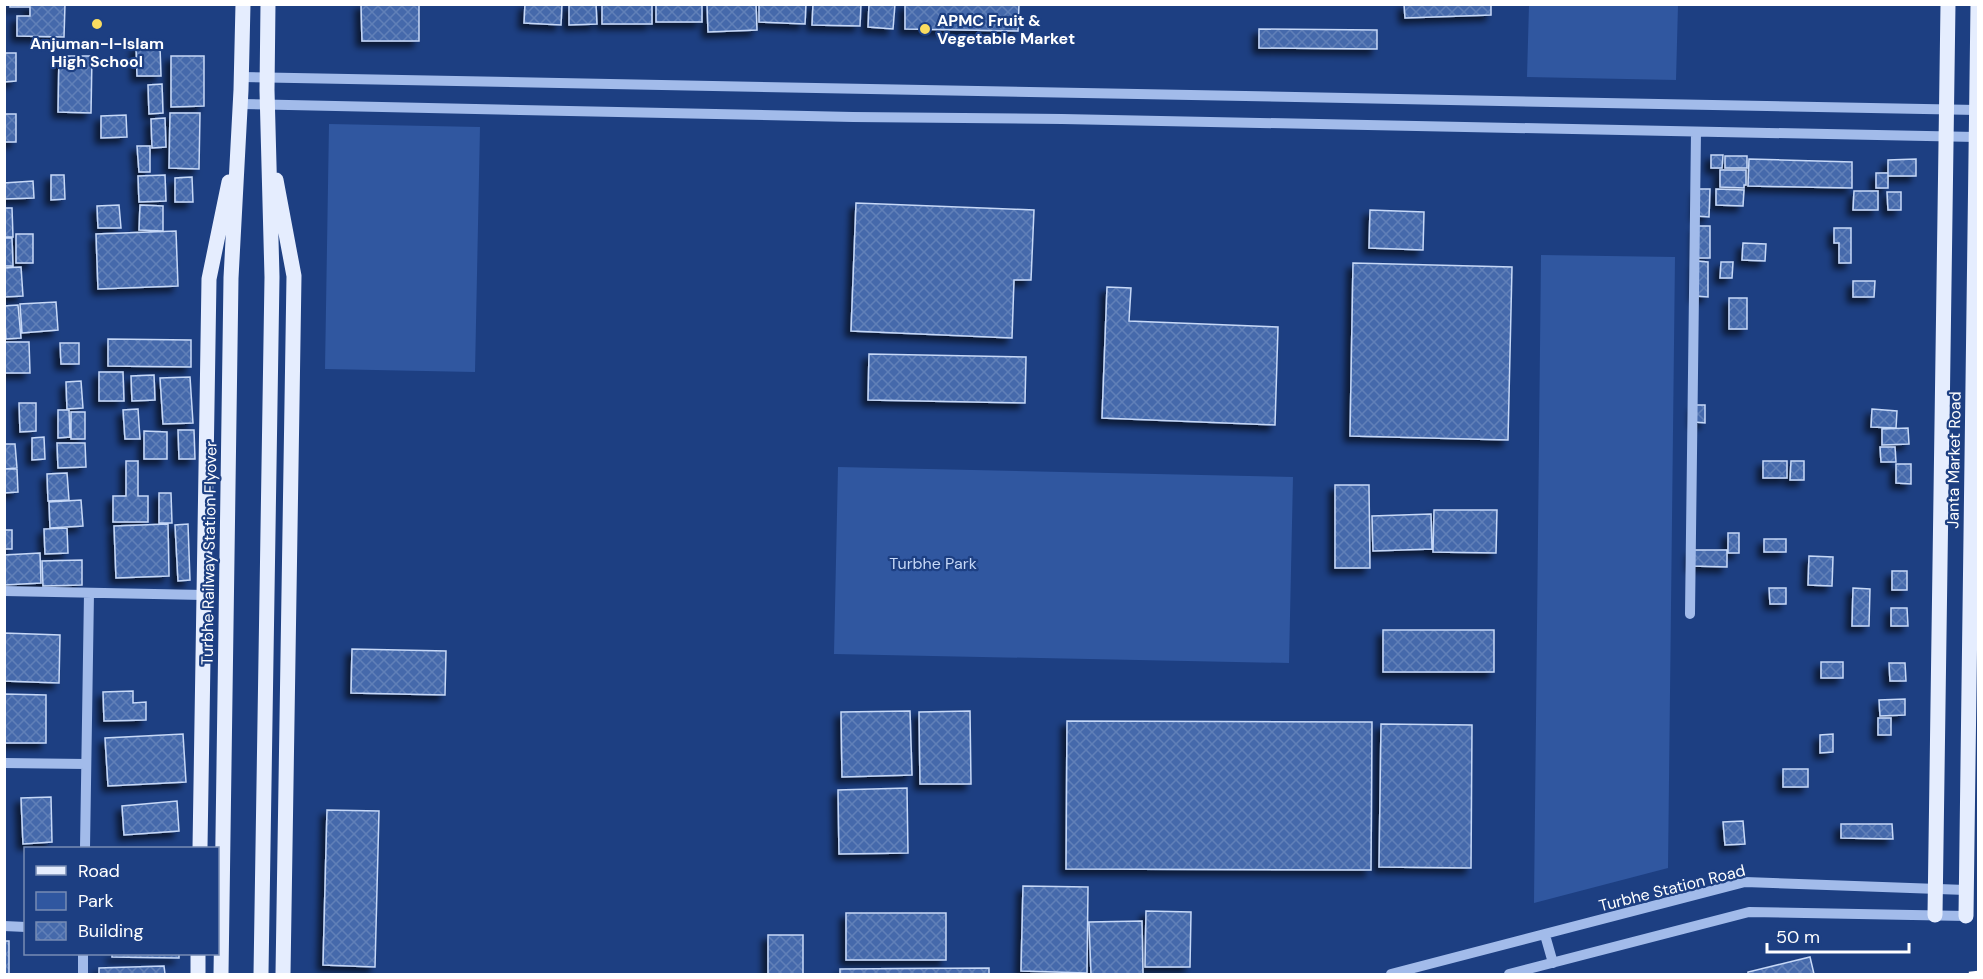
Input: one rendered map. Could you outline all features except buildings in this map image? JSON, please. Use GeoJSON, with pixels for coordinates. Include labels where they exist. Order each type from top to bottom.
{"type":"FeatureCollection","features":[{"type":"Feature","properties":{"kind":"main road"},"geometry":{"type":"LineString","coordinates":[[200,847],[209,279],[239,132],[243,4]]}},
{"type":"Feature","properties":{"kind":"main road"},"geometry":{"type":"LineString","coordinates":[[261,975],[272,277],[267,104],[268,4]]}},
{"type":"Feature","properties":{"kind":"main road","name":"Janta Market Road"},"geometry":{"type":"LineString","coordinates":[[1935,915],[1948,4]]}},
{"type":"Feature","properties":{"kind":"main road","name":"Janta Market Road"},"geometry":{"type":"LineString","coordinates":[[1966,916],[1978,4]]}},
{"type":"Feature","properties":{"kind":"main road","name":"Turbhe Railway Station Flyover"},"geometry":{"type":"LineString","coordinates":[[221,975],[231,278],[239,132]]}},
{"type":"Feature","properties":{"kind":"main road"},"geometry":{"type":"LineString","coordinates":[[268,132],[294,276],[283,975]]}},
{"type":"Feature","properties":{"kind":"main road"},"geometry":{"type":"LineString","coordinates":[[198,955],[198,975]]}},
{"type":"Feature","properties":{"kind":"street"},"geometry":{"type":"LineString","coordinates":[[242,77],[1977,110]]}},
{"type":"Feature","properties":{"kind":"street"},"geometry":{"type":"LineString","coordinates":[[241,104],[1976,137]]}},
{"type":"Feature","properties":{"kind":"street"},"geometry":{"type":"LineString","coordinates":[[1690,614],[1696,132]]}},
{"type":"Feature","properties":{"kind":"street"},"geometry":{"type":"LineString","coordinates":[[4,591],[204,595]]}},
{"type":"Feature","properties":{"kind":"street"},"geometry":{"type":"LineString","coordinates":[[85,847],[89,593]]}},
{"type":"Feature","properties":{"kind":"street"},"geometry":{"type":"LineString","coordinates":[[4,763],[86,764]]}},
{"type":"Feature","properties":{"kind":"street","name":"Turbhe Station Road"},"geometry":{"type":"LineString","coordinates":[[1391,975],[1745,882],[1966,890]]}},
{"type":"Feature","properties":{"kind":"street"},"geometry":{"type":"LineString","coordinates":[[1509,975],[1749,912],[1966,916]]}},
{"type":"Feature","properties":{"kind":"street"},"geometry":{"type":"LineString","coordinates":[[4,926],[24,927]]}},
{"type":"Feature","properties":{"kind":"street"},"geometry":{"type":"LineString","coordinates":[[1545,934],[1553,963]]}},
{"type":"Feature","properties":{"kind":"street"},"geometry":{"type":"LineString","coordinates":[[83,955],[83,975]]}},
{"type":"Feature","properties":{"kind":"green space"},"geometry":{"type":"Polygon","coordinates":[[[1529,5],[1678,5],[1676,80],[1527,77],[1529,5]]]}},
{"type":"Feature","properties":{"kind":"green space"},"geometry":{"type":"Polygon","coordinates":[[[329,124],[480,127],[475,372],[325,369],[329,124]]]}},
{"type":"Feature","properties":{"kind":"green space"},"geometry":{"type":"Polygon","coordinates":[[[1541,255],[1675,257],[1668,868],[1534,903],[1541,255]]]}},
{"type":"Feature","properties":{"kind":"green space","name":"Turbhe Park"},"geometry":{"type":"Polygon","coordinates":[[[838,467],[1293,477],[1289,663],[834,654],[838,467]]]}},
{"type":"Feature","properties":{"kind":"railway"},"geometry":{"type":"LineString","coordinates":[[1969,974],[1978,973]]}},
{"type":"Feature","properties":{"kind":"place","name":"Anjuman-I-Islam High School"},"geometry":{"type":"Point","coordinates":[97,24]}},
{"type":"Feature","properties":{"kind":"place","name":"APMC Fruit & Vegetable Market"},"geometry":{"type":"Point","coordinates":[925,29]}}]}
